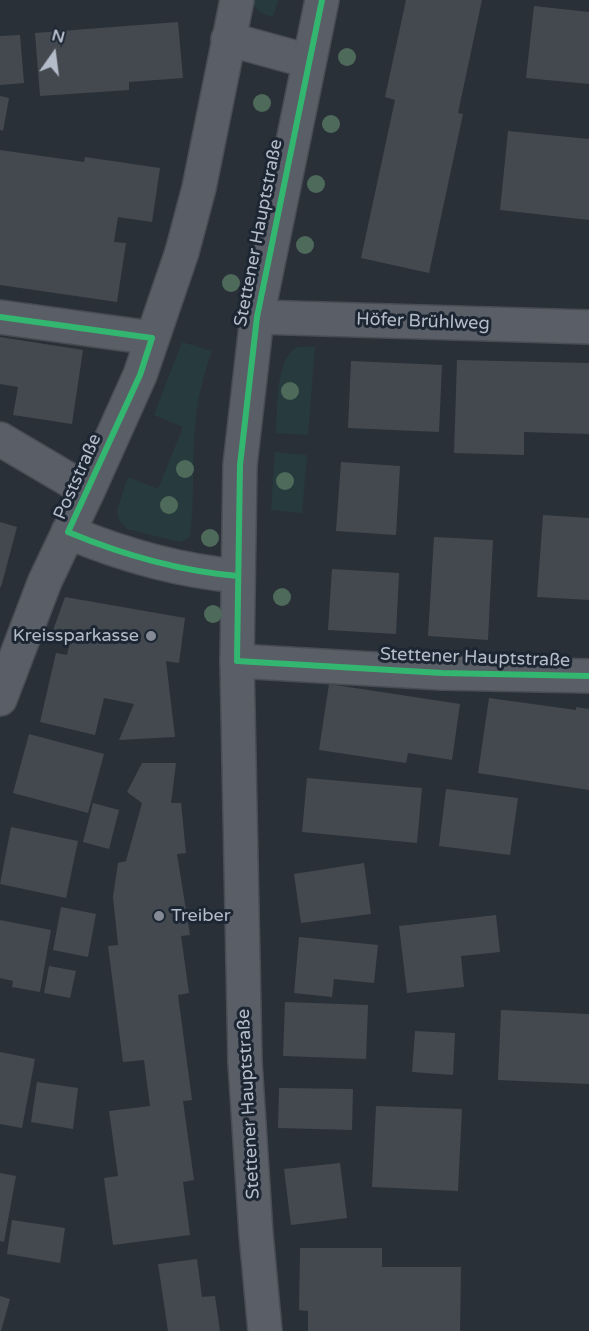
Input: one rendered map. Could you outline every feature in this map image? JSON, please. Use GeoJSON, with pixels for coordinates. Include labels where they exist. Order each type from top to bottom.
{"type":"FeatureCollection","features":[{"type":"Feature","properties":{"kind":"street"},"geometry":{"type":"LineString","coordinates":[[237,0],[228,39],[308,61]]}},
{"type":"Feature","properties":{"kind":"street","name":"Stettener Hauptstraße"},"geometry":{"type":"LineString","coordinates":[[266,1331],[256,1234],[245,1062],[237,661],[240,465],[257,317],[322,0]]}},
{"type":"Feature","properties":{"kind":"street","name":"Poststraße"},"geometry":{"type":"LineString","coordinates":[[0,699],[45,581],[140,375],[182,252],[194,209],[228,39]]}},
{"type":"Feature","properties":{"kind":"street"},"geometry":{"type":"LineString","coordinates":[[0,317],[152,338]]}},
{"type":"Feature","properties":{"kind":"street","name":"Höfer Brühlweg"},"geometry":{"type":"LineString","coordinates":[[257,317],[589,327]]}},
{"type":"Feature","properties":{"kind":"street"},"geometry":{"type":"LineString","coordinates":[[0,439],[88,491]]}},
{"type":"Feature","properties":{"kind":"street","name":"Poststraße"},"geometry":{"type":"LineString","coordinates":[[68,532],[113,551],[209,574],[238,576]]}},
{"type":"Feature","properties":{"kind":"street","name":"Stettener Hauptstraße"},"geometry":{"type":"LineString","coordinates":[[237,661],[442,674],[589,676]]}},
{"type":"Feature","properties":{"kind":"green space"},"geometry":{"type":"Polygon","coordinates":[[[252,0],[280,0],[273,17],[260,12],[252,0]]]}},
{"type":"Feature","properties":{"kind":"green space"},"geometry":{"type":"Polygon","coordinates":[[[182,342],[212,351],[196,417],[189,538],[180,542],[127,529],[119,520],[117,510],[128,477],[158,489],[183,427],[154,415],[182,342]]]}},
{"type":"Feature","properties":{"kind":"green space"},"geometry":{"type":"Polygon","coordinates":[[[297,347],[315,347],[308,435],[276,433],[277,399],[281,374],[284,363],[297,347]]]}},
{"type":"Feature","properties":{"kind":"green space"},"geometry":{"type":"Polygon","coordinates":[[[275,452],[307,455],[302,513],[271,510],[275,452]]]}},
{"type":"Feature","properties":{"kind":"building"},"geometry":{"type":"Polygon","coordinates":[[[406,0],[482,0],[458,113],[463,114],[429,273],[361,258],[395,100],[385,97],[406,0]]]}},
{"type":"Feature","properties":{"kind":"building"},"geometry":{"type":"Polygon","coordinates":[[[534,6],[589,12],[589,84],[526,78],[534,6]]]}},
{"type":"Feature","properties":{"kind":"building"},"geometry":{"type":"Polygon","coordinates":[[[178,22],[183,78],[129,82],[129,90],[40,96],[35,33],[178,22]]]}},
{"type":"Feature","properties":{"kind":"building"},"geometry":{"type":"Polygon","coordinates":[[[20,35],[24,83],[0,85],[0,36],[20,35]]]}},
{"type":"Feature","properties":{"kind":"building"},"geometry":{"type":"Polygon","coordinates":[[[0,96],[9,98],[3,131],[0,130],[0,96]]]}},
{"type":"Feature","properties":{"kind":"building"},"geometry":{"type":"Polygon","coordinates":[[[508,131],[589,139],[589,220],[500,210],[508,131]]]}},
{"type":"Feature","properties":{"kind":"building"},"geometry":{"type":"Polygon","coordinates":[[[0,150],[84,162],[85,157],[160,168],[152,222],[118,217],[114,242],[126,243],[117,302],[0,285],[0,150]]]}},
{"type":"Feature","properties":{"kind":"building"},"geometry":{"type":"Polygon","coordinates":[[[0,337],[83,350],[72,424],[13,415],[18,387],[0,384],[0,337]]]}},
{"type":"Feature","properties":{"kind":"building"},"geometry":{"type":"Polygon","coordinates":[[[457,360],[589,363],[589,434],[524,432],[524,455],[454,453],[457,360]]]}},
{"type":"Feature","properties":{"kind":"building"},"geometry":{"type":"Polygon","coordinates":[[[351,361],[442,365],[439,432],[348,428],[351,361]]]}},
{"type":"Feature","properties":{"kind":"building"},"geometry":{"type":"Polygon","coordinates":[[[341,462],[400,466],[396,535],[336,531],[341,462]]]}},
{"type":"Feature","properties":{"kind":"building"},"geometry":{"type":"Polygon","coordinates":[[[543,515],[589,518],[589,600],[537,597],[543,515]]]}},
{"type":"Feature","properties":{"kind":"building"},"geometry":{"type":"Polygon","coordinates":[[[0,522],[17,527],[1,587],[0,587],[0,522]]]}},
{"type":"Feature","properties":{"kind":"building"},"geometry":{"type":"Polygon","coordinates":[[[434,537],[493,540],[488,640],[428,636],[434,537]]]}},
{"type":"Feature","properties":{"kind":"building"},"geometry":{"type":"Polygon","coordinates":[[[332,569],[399,573],[396,634],[328,630],[332,569]]]}},
{"type":"Feature","properties":{"kind":"building"},"geometry":{"type":"Polygon","coordinates":[[[65,597],[185,618],[179,663],[166,661],[175,737],[119,740],[134,704],[104,698],[95,735],[40,722],[56,653],[67,655],[70,642],[51,636],[65,597]]]}},
{"type":"Feature","properties":{"kind":"building"},"geometry":{"type":"Polygon","coordinates":[[[329,684],[460,704],[452,760],[408,753],[406,763],[319,750],[329,684]]]}},
{"type":"Feature","properties":{"kind":"building"},"geometry":{"type":"Polygon","coordinates":[[[489,698],[576,710],[576,707],[589,709],[589,790],[478,773],[489,698]]]}},
{"type":"Feature","properties":{"kind":"building"},"geometry":{"type":"Polygon","coordinates":[[[29,734],[104,754],[88,813],[13,793],[29,734]]]}},
{"type":"Feature","properties":{"kind":"building"},"geometry":{"type":"Polygon","coordinates":[[[142,763],[176,763],[171,803],[181,803],[186,853],[177,854],[190,935],[181,936],[189,993],[178,995],[192,1100],[183,1101],[194,1180],[183,1182],[190,1235],[113,1245],[104,1178],[118,1176],[109,1111],[150,1106],[144,1060],[123,1062],[108,946],[118,945],[113,897],[118,863],[126,861],[142,803],[127,792],[142,763]]]}},
{"type":"Feature","properties":{"kind":"building"},"geometry":{"type":"Polygon","coordinates":[[[307,778],[422,788],[417,843],[302,832],[307,778]]]}},
{"type":"Feature","properties":{"kind":"building"},"geometry":{"type":"Polygon","coordinates":[[[446,789],[518,798],[510,855],[439,846],[446,789]]]}},
{"type":"Feature","properties":{"kind":"building"},"geometry":{"type":"Polygon","coordinates":[[[93,803],[119,810],[109,849],[83,842],[93,803]]]}},
{"type":"Feature","properties":{"kind":"building"},"geometry":{"type":"Polygon","coordinates":[[[11,827],[78,841],[66,898],[0,884],[11,827]]]}},
{"type":"Feature","properties":{"kind":"building"},"geometry":{"type":"Polygon","coordinates":[[[364,863],[371,914],[301,923],[294,874],[364,863]]]}},
{"type":"Feature","properties":{"kind":"building"},"geometry":{"type":"Polygon","coordinates":[[[61,907],[96,914],[88,957],[53,950],[61,907]]]}},
{"type":"Feature","properties":{"kind":"building"},"geometry":{"type":"Polygon","coordinates":[[[496,915],[500,952],[461,956],[464,987],[407,993],[399,926],[496,915]]]}},
{"type":"Feature","properties":{"kind":"building"},"geometry":{"type":"Polygon","coordinates":[[[0,920],[51,930],[40,992],[12,987],[13,981],[0,978],[0,920]]]}},
{"type":"Feature","properties":{"kind":"building"},"geometry":{"type":"Polygon","coordinates":[[[299,937],[378,945],[374,983],[334,979],[332,997],[294,993],[299,937]]]}},
{"type":"Feature","properties":{"kind":"building"},"geometry":{"type":"Polygon","coordinates":[[[49,966],[76,971],[70,998],[44,993],[49,966]]]}},
{"type":"Feature","properties":{"kind":"building"},"geometry":{"type":"Polygon","coordinates":[[[285,1002],[368,1005],[366,1059],[283,1056],[285,1002]]]}},
{"type":"Feature","properties":{"kind":"building"},"geometry":{"type":"Polygon","coordinates":[[[501,1010],[589,1014],[589,1084],[498,1080],[501,1010]]]}},
{"type":"Feature","properties":{"kind":"building"},"geometry":{"type":"Polygon","coordinates":[[[415,1031],[455,1033],[453,1075],[412,1072],[415,1031]]]}},
{"type":"Feature","properties":{"kind":"building"},"geometry":{"type":"Polygon","coordinates":[[[0,1052],[35,1059],[22,1128],[0,1124],[0,1052]]]}},
{"type":"Feature","properties":{"kind":"building"},"geometry":{"type":"Polygon","coordinates":[[[37,1082],[78,1088],[73,1129],[31,1122],[37,1082]]]}},
{"type":"Feature","properties":{"kind":"building"},"geometry":{"type":"Polygon","coordinates":[[[279,1088],[353,1089],[352,1130],[278,1128],[279,1088]]]}},
{"type":"Feature","properties":{"kind":"building"},"geometry":{"type":"Polygon","coordinates":[[[376,1106],[462,1109],[458,1191],[372,1187],[376,1106]]]}},
{"type":"Feature","properties":{"kind":"building"},"geometry":{"type":"Polygon","coordinates":[[[340,1163],[347,1218],[291,1225],[284,1169],[340,1163]]]}},
{"type":"Feature","properties":{"kind":"building"},"geometry":{"type":"Polygon","coordinates":[[[0,1173],[16,1176],[4,1242],[0,1241],[0,1173]]]}},
{"type":"Feature","properties":{"kind":"building"},"geometry":{"type":"Polygon","coordinates":[[[12,1220],[65,1228],[60,1263],[7,1254],[12,1220]]]}},
{"type":"Feature","properties":{"kind":"building"},"geometry":{"type":"Polygon","coordinates":[[[300,1248],[382,1248],[382,1267],[461,1267],[460,1331],[308,1331],[308,1311],[299,1310],[300,1248]]]}},
{"type":"Feature","properties":{"kind":"building"},"geometry":{"type":"Polygon","coordinates":[[[197,1259],[202,1297],[215,1296],[220,1331],[168,1331],[158,1264],[197,1259]]]}},
{"type":"Feature","properties":{"kind":"building"},"geometry":{"type":"Polygon","coordinates":[[[0,1296],[10,1299],[1,1331],[0,1331],[0,1296]]]}},
{"type":"Feature","properties":{"kind":"cycle path"},"geometry":{"type":"LineString","coordinates":[[322,0],[257,317],[240,465],[237,661],[442,673],[589,676]]}},
{"type":"Feature","properties":{"kind":"cycle path"},"geometry":{"type":"LineString","coordinates":[[0,317],[152,338],[140,375],[68,532],[151,561],[238,576]]}},
{"type":"Feature","properties":{"kind":"place","name":"Kreissparkasse"},"geometry":{"type":"Point","coordinates":[151,636]}},
{"type":"Feature","properties":{"kind":"place","name":"Treiber"},"geometry":{"type":"Point","coordinates":[159,916]}}]}
